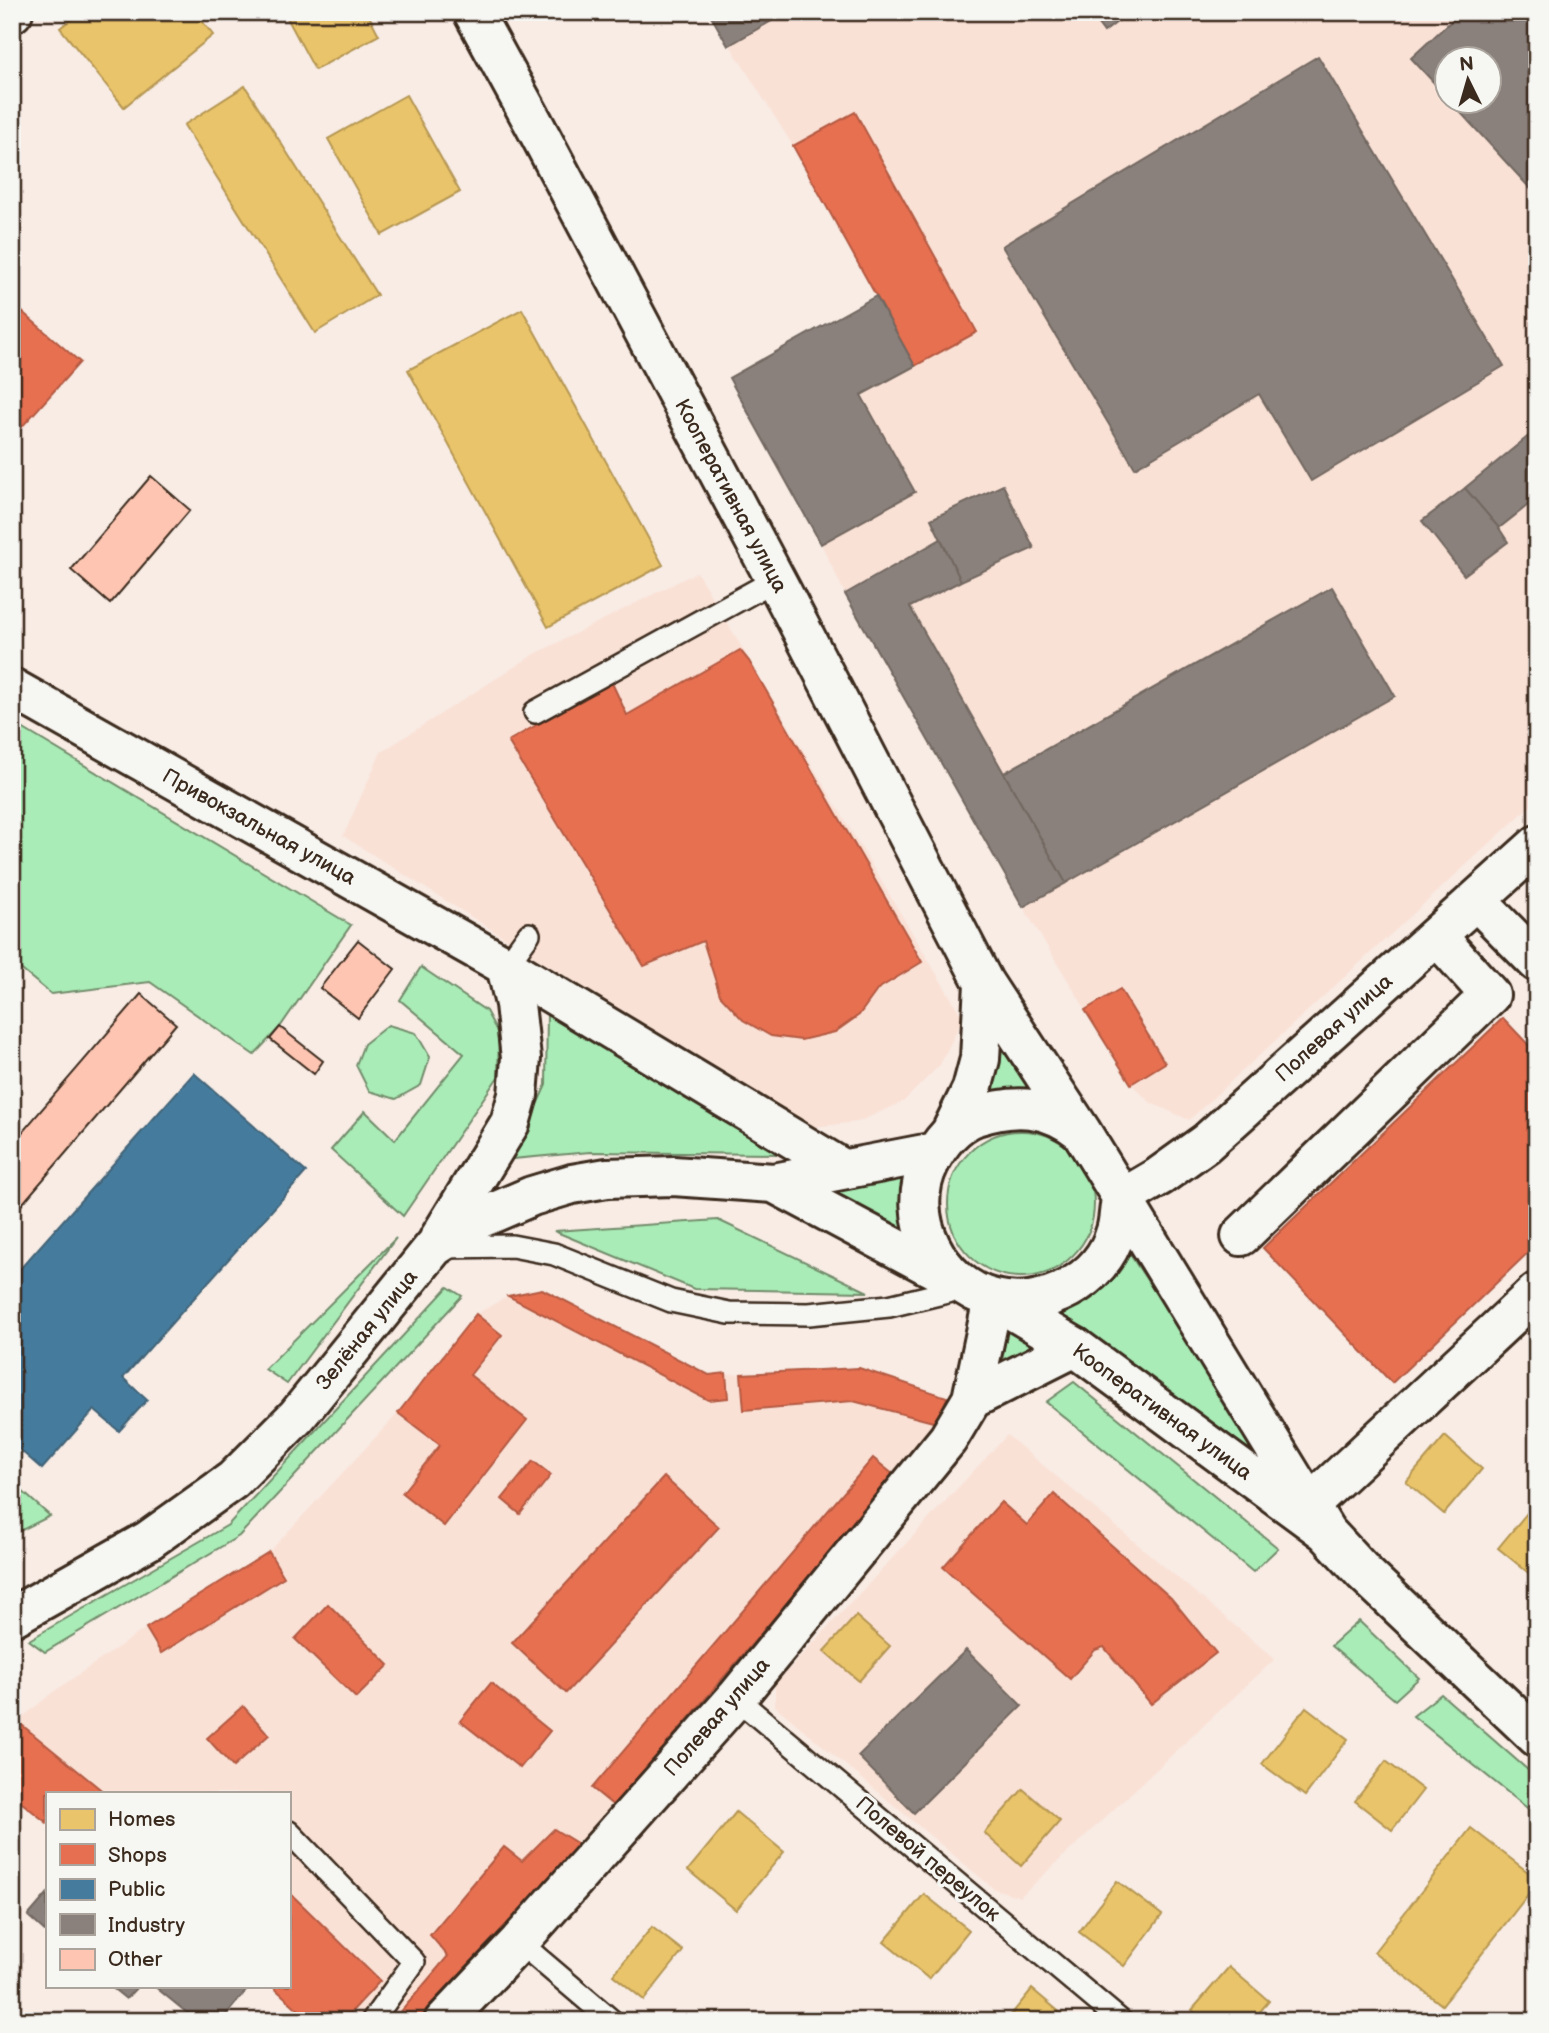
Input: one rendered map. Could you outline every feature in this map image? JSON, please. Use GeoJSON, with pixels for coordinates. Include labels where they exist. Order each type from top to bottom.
{"type":"FeatureCollection","features":[{"type":"Feature","properties":{"kind":"street","name":"Кооперативная улица"},"geometry":{"type":"LineString","coordinates":[[472,12],[775,580],[984,983],[1081,1131]]}},
{"type":"Feature","properties":{"kind":"street","name":"Привокзальная улица"},"geometry":{"type":"LineString","coordinates":[[12,688],[506,966],[843,1169]]}},
{"type":"Feature","properties":{"kind":"street","name":"Полевая улица"},"geometry":{"type":"LineString","coordinates":[[1121,1199],[1160,1176],[1206,1143],[1537,845]]}},
{"type":"Feature","properties":{"kind":"street"},"geometry":{"type":"LineString","coordinates":[[1476,900],[1537,962]]}},
{"type":"Feature","properties":{"kind":"street"},"geometry":{"type":"LineString","coordinates":[[1241,1236],[1490,995],[1437,936]]}},
{"type":"Feature","properties":{"kind":"street"},"geometry":{"type":"LineString","coordinates":[[435,1247],[510,1123],[518,1095],[521,1058],[515,1004],[506,966]]}},
{"type":"Feature","properties":{"kind":"street"},"geometry":{"type":"LineString","coordinates":[[943,1142],[972,1118],[995,1110],[1021,1107],[1048,1111],[1066,1120],[1081,1131],[1121,1199],[1116,1232],[1103,1259],[1084,1279],[1055,1295],[1026,1301],[981,1293],[942,1266],[929,1245],[921,1219],[920,1195],[925,1171],[972,1089],[980,1059],[984,983]]}},
{"type":"Feature","properties":{"kind":"street","name":"Зелёная улица"},"geometry":{"type":"LineString","coordinates":[[12,1617],[149,1540],[233,1479],[297,1416],[435,1247],[474,1221],[532,1196],[572,1184],[607,1178],[673,1176],[774,1183],[843,1169],[943,1142]]}},
{"type":"Feature","properties":{"kind":"street","name":"Зелёная улица"},"geometry":{"type":"LineString","coordinates":[[774,1183],[981,1293]]}},
{"type":"Feature","properties":{"kind":"street","name":"Кооперативная улица"},"geometry":{"type":"LineString","coordinates":[[1121,1199],[1318,1519],[1364,1573],[1537,1737]]}},
{"type":"Feature","properties":{"kind":"street"},"geometry":{"type":"LineString","coordinates":[[1318,1519],[1537,1292]]}},
{"type":"Feature","properties":{"kind":"street","name":"Кооперативная улица"},"geometry":{"type":"LineString","coordinates":[[981,1293],[1075,1347],[1318,1519]]}},
{"type":"Feature","properties":{"kind":"street","name":"Полевая улица"},"geometry":{"type":"LineString","coordinates":[[444,2021],[519,1942],[736,1698],[947,1439],[972,1399],[981,1293]]}},
{"type":"Feature","properties":{"kind":"street"},"geometry":{"type":"LineString","coordinates":[[972,1399],[1075,1347]]}},
{"type":"Feature","properties":{"kind":"lane"},"geometry":{"type":"LineString","coordinates":[[535,712],[775,580]]}},
{"type":"Feature","properties":{"kind":"lane"},"geometry":{"type":"LineString","coordinates":[[506,966],[529,934]]}},
{"type":"Feature","properties":{"kind":"lane"},"geometry":{"type":"LineString","coordinates":[[435,1247],[512,1246],[554,1254],[671,1301],[729,1313],[809,1314],[981,1293]]}},
{"type":"Feature","properties":{"kind":"lane","name":"Полевой переулок"},"geometry":{"type":"LineString","coordinates":[[736,1698],[1121,2021]]}},
{"type":"Feature","properties":{"kind":"lane"},"geometry":{"type":"LineString","coordinates":[[290,1833],[414,1962],[372,2021]]}},
{"type":"Feature","properties":{"kind":"lane"},"geometry":{"type":"LineString","coordinates":[[519,1942],[612,2021]]}},
{"type":"Feature","properties":{"kind":"shaded area"},"geometry":{"type":"Polygon","coordinates":[[[709,12],[1537,12],[1537,800],[1189,1120],[1151,1103],[1131,1084],[1023,907],[845,594],[821,544],[729,378],[876,296],[793,146],[709,12]]]}},
{"type":"Feature","properties":{"kind":"shaded area"},"geometry":{"type":"Polygon","coordinates":[[[697,572],[963,1018],[940,1065],[903,1102],[858,1122],[805,1128],[343,836],[381,752],[533,655],[697,572]]]}},
{"type":"Feature","properties":{"kind":"shaded area"},"geometry":{"type":"Polygon","coordinates":[[[542,1289],[709,1375],[859,1368],[947,1397],[937,1423],[895,1476],[614,1806],[424,2021],[311,2021],[274,1988],[290,1988],[290,1792],[46,1792],[46,1822],[12,1795],[12,1726],[53,1692],[146,1628],[269,1552],[398,1413],[476,1314],[508,1296],[542,1289]]]}},
{"type":"Feature","properties":{"kind":"shaded area"},"geometry":{"type":"Polygon","coordinates":[[[1007,1435],[1275,1659],[1020,1897],[994,1889],[775,1706],[775,1684],[1007,1435]]]}},
{"type":"Feature","properties":{"kind":"green space"},"geometry":{"type":"Polygon","coordinates":[[[12,722],[351,925],[280,1027],[254,1055],[150,982],[51,994],[12,962],[12,722]]]}},
{"type":"Feature","properties":{"kind":"green space"},"geometry":{"type":"Polygon","coordinates":[[[421,967],[486,1011],[499,1035],[498,1077],[403,1216],[331,1150],[365,1111],[395,1140],[464,1054],[400,1000],[421,967]]]}},
{"type":"Feature","properties":{"kind":"green space"},"geometry":{"type":"Polygon","coordinates":[[[547,1012],[783,1154],[590,1152],[512,1159],[546,1085],[547,1012]]]}},
{"type":"Feature","properties":{"kind":"green space"},"geometry":{"type":"Polygon","coordinates":[[[388,1025],[416,1033],[430,1057],[421,1085],[396,1099],[369,1091],[356,1065],[364,1044],[388,1025]]]}},
{"type":"Feature","properties":{"kind":"green space"},"geometry":{"type":"Polygon","coordinates":[[[996,1028],[1037,1094],[989,1098],[996,1028]]]}},
{"type":"Feature","properties":{"kind":"green space"},"geometry":{"type":"Polygon","coordinates":[[[1021,1131],[1049,1137],[1072,1153],[1088,1176],[1094,1204],[1088,1232],[1072,1255],[1049,1271],[1021,1277],[993,1271],[970,1255],[954,1232],[948,1204],[954,1176],[970,1153],[993,1137],[1021,1131]]]}},
{"type":"Feature","properties":{"kind":"green space"},"geometry":{"type":"Polygon","coordinates":[[[913,1174],[911,1236],[823,1191],[913,1174]]]}},
{"type":"Feature","properties":{"kind":"green space"},"geometry":{"type":"Polygon","coordinates":[[[718,1220],[868,1292],[694,1289],[554,1231],[718,1220]]]}},
{"type":"Feature","properties":{"kind":"green space"},"geometry":{"type":"Polygon","coordinates":[[[396,1238],[287,1384],[265,1369],[396,1238]]]}},
{"type":"Feature","properties":{"kind":"green space"},"geometry":{"type":"Polygon","coordinates":[[[1125,1247],[1278,1477],[1058,1312],[1105,1288],[1125,1247]]]}},
{"type":"Feature","properties":{"kind":"green space"},"geometry":{"type":"Polygon","coordinates":[[[448,1287],[462,1296],[239,1536],[45,1652],[29,1640],[228,1525],[448,1287]]]}},
{"type":"Feature","properties":{"kind":"green space"},"geometry":{"type":"Polygon","coordinates":[[[1008,1323],[1045,1348],[1000,1371],[1008,1323]]]}},
{"type":"Feature","properties":{"kind":"green space"},"geometry":{"type":"Polygon","coordinates":[[[1074,1382],[1278,1548],[1253,1572],[1046,1402],[1074,1382]]]}},
{"type":"Feature","properties":{"kind":"green space"},"geometry":{"type":"Polygon","coordinates":[[[12,1482],[50,1516],[12,1535],[12,1482]]]}},
{"type":"Feature","properties":{"kind":"green space"},"geometry":{"type":"Polygon","coordinates":[[[1359,1621],[1419,1678],[1395,1700],[1331,1646],[1359,1621]]]}},
{"type":"Feature","properties":{"kind":"green space"},"geometry":{"type":"Polygon","coordinates":[[[1441,1694],[1537,1778],[1537,1816],[1413,1716],[1441,1694]]]}},
{"type":"Feature","properties":{"kind":"building: Homes"},"geometry":{"type":"Polygon","coordinates":[[[80,12],[195,12],[213,35],[124,107],[60,28],[80,12]]]}},
{"type":"Feature","properties":{"kind":"building: Homes"},"geometry":{"type":"Polygon","coordinates":[[[284,12],[367,12],[379,35],[315,70],[284,12]]]}},
{"type":"Feature","properties":{"kind":"building: Homes"},"geometry":{"type":"Polygon","coordinates":[[[245,86],[377,295],[315,333],[184,125],[245,86]]]}},
{"type":"Feature","properties":{"kind":"building: Homes"},"geometry":{"type":"Polygon","coordinates":[[[406,95],[460,192],[382,235],[328,139],[406,95]]]}},
{"type":"Feature","properties":{"kind":"building: Homes"},"geometry":{"type":"Polygon","coordinates":[[[522,309],[663,565],[548,627],[408,370],[522,309]]]}},
{"type":"Feature","properties":{"kind":"building: Homes"},"geometry":{"type":"Polygon","coordinates":[[[1445,1436],[1482,1469],[1444,1514],[1406,1482],[1445,1436]]]}},
{"type":"Feature","properties":{"kind":"building: Homes"},"geometry":{"type":"Polygon","coordinates":[[[1537,1501],[1537,1580],[1498,1548],[1537,1501]]]}},
{"type":"Feature","properties":{"kind":"building: Homes"},"geometry":{"type":"Polygon","coordinates":[[[856,1616],[890,1646],[859,1681],[824,1651],[856,1616]]]}},
{"type":"Feature","properties":{"kind":"building: Homes"},"geometry":{"type":"Polygon","coordinates":[[[1306,1707],[1348,1739],[1305,1796],[1262,1764],[1306,1707]]]}},
{"type":"Feature","properties":{"kind":"building: Homes"},"geometry":{"type":"Polygon","coordinates":[[[1386,1761],[1423,1790],[1392,1830],[1355,1801],[1386,1761]]]}},
{"type":"Feature","properties":{"kind":"building: Homes"},"geometry":{"type":"Polygon","coordinates":[[[1023,1789],[1060,1821],[1021,1866],[984,1833],[1023,1789]]]}},
{"type":"Feature","properties":{"kind":"building: Homes"},"geometry":{"type":"Polygon","coordinates":[[[736,1812],[784,1852],[736,1910],[688,1870],[736,1812]]]}},
{"type":"Feature","properties":{"kind":"building: Homes"},"geometry":{"type":"Polygon","coordinates":[[[1471,1828],[1537,1879],[1537,1883],[1442,2005],[1374,1952],[1471,1828]]]}},
{"type":"Feature","properties":{"kind":"building: Homes"},"geometry":{"type":"Polygon","coordinates":[[[1117,1881],[1162,1915],[1124,1966],[1079,1932],[1117,1881]]]}},
{"type":"Feature","properties":{"kind":"building: Homes"},"geometry":{"type":"Polygon","coordinates":[[[924,1894],[969,1930],[929,1979],[884,1942],[924,1894]]]}},
{"type":"Feature","properties":{"kind":"building: Homes"},"geometry":{"type":"Polygon","coordinates":[[[652,1927],[683,1951],[644,2000],[613,1975],[652,1927]]]}},
{"type":"Feature","properties":{"kind":"building: Homes"},"geometry":{"type":"Polygon","coordinates":[[[1229,1967],[1269,2001],[1252,2021],[1204,2021],[1192,2010],[1229,1967]]]}},
{"type":"Feature","properties":{"kind":"building: Homes"},"geometry":{"type":"Polygon","coordinates":[[[1032,1989],[1063,2015],[1059,2021],[1006,2021],[1032,1989]]]}},
{"type":"Feature","properties":{"kind":"building: Shops"},"geometry":{"type":"Polygon","coordinates":[[[855,112],[977,332],[915,366],[793,146],[855,112]]]}},
{"type":"Feature","properties":{"kind":"building: Shops"},"geometry":{"type":"Polygon","coordinates":[[[12,303],[80,362],[12,438],[12,303]]]}},
{"type":"Feature","properties":{"kind":"building: Shops"},"geometry":{"type":"Polygon","coordinates":[[[740,650],[749,661],[922,962],[878,989],[859,1015],[835,1032],[801,1040],[771,1036],[743,1020],[720,995],[703,941],[644,966],[508,741],[612,683],[627,715],[740,650]]]}},
{"type":"Feature","properties":{"kind":"building: Shops"},"geometry":{"type":"Polygon","coordinates":[[[1120,989],[1165,1063],[1131,1084],[1085,1010],[1120,989]]]}},
{"type":"Feature","properties":{"kind":"building: Shops"},"geometry":{"type":"Polygon","coordinates":[[[1503,1018],[1537,1054],[1537,1244],[1392,1383],[1263,1248],[1503,1018]]]}},
{"type":"Feature","properties":{"kind":"building: Shops"},"geometry":{"type":"Polygon","coordinates":[[[542,1289],[709,1375],[726,1373],[728,1398],[708,1400],[508,1296],[542,1289]]]}},
{"type":"Feature","properties":{"kind":"building: Shops"},"geometry":{"type":"Polygon","coordinates":[[[476,1314],[502,1335],[470,1375],[527,1420],[444,1526],[402,1493],[440,1445],[398,1413],[476,1314]]]}},
{"type":"Feature","properties":{"kind":"building: Shops"},"geometry":{"type":"Polygon","coordinates":[[[859,1368],[947,1397],[937,1423],[853,1401],[744,1410],[741,1374],[859,1368]]]}},
{"type":"Feature","properties":{"kind":"building: Shops"},"geometry":{"type":"Polygon","coordinates":[[[873,1458],[895,1476],[614,1806],[592,1788],[873,1458]]]}},
{"type":"Feature","properties":{"kind":"building: Shops"},"geometry":{"type":"Polygon","coordinates":[[[533,1461],[551,1475],[520,1514],[502,1499],[533,1461]]]}},
{"type":"Feature","properties":{"kind":"building: Shops"},"geometry":{"type":"Polygon","coordinates":[[[664,1477],[719,1527],[566,1693],[512,1643],[664,1477]]]}},
{"type":"Feature","properties":{"kind":"building: Shops"},"geometry":{"type":"Polygon","coordinates":[[[1054,1494],[1171,1598],[1216,1653],[1151,1704],[1104,1647],[1095,1650],[1070,1679],[943,1567],[1001,1502],[1027,1525],[1054,1494]]]}},
{"type":"Feature","properties":{"kind":"building: Shops"},"geometry":{"type":"Polygon","coordinates":[[[269,1552],[284,1577],[161,1653],[146,1628],[269,1552]]]}},
{"type":"Feature","properties":{"kind":"building: Shops"},"geometry":{"type":"Polygon","coordinates":[[[328,1604],[389,1665],[356,1698],[295,1639],[328,1604]]]}},
{"type":"Feature","properties":{"kind":"building: Shops"},"geometry":{"type":"Polygon","coordinates":[[[491,1683],[550,1731],[520,1768],[460,1721],[491,1683]]]}},
{"type":"Feature","properties":{"kind":"building: Shops"},"geometry":{"type":"Polygon","coordinates":[[[243,1706],[269,1735],[233,1767],[207,1738],[243,1706]]]}},
{"type":"Feature","properties":{"kind":"building: Shops"},"geometry":{"type":"Polygon","coordinates":[[[17,1721],[104,1792],[46,1792],[46,1822],[12,1795],[12,1726],[17,1721]]]}},
{"type":"Feature","properties":{"kind":"building: Shops"},"geometry":{"type":"Polygon","coordinates":[[[554,1829],[580,1845],[424,2021],[393,2021],[448,1956],[430,1935],[504,1847],[522,1861],[554,1829]]]}},
{"type":"Feature","properties":{"kind":"building: Shops"},"geometry":{"type":"Polygon","coordinates":[[[292,1895],[380,1981],[343,2021],[311,2021],[274,1988],[290,1988],[292,1895]]]}},
{"type":"Feature","properties":{"kind":"building: Public"},"geometry":{"type":"Polygon","coordinates":[[[194,1073],[306,1172],[123,1378],[147,1400],[119,1431],[94,1410],[42,1469],[12,1443],[12,1278],[194,1073]]]}},
{"type":"Feature","properties":{"kind":"building: Industry"},"geometry":{"type":"Polygon","coordinates":[[[709,12],[787,12],[728,46],[709,12]]]}},
{"type":"Feature","properties":{"kind":"building: Industry"},"geometry":{"type":"Polygon","coordinates":[[[1089,12],[1130,12],[1104,32],[1089,12]]]}},
{"type":"Feature","properties":{"kind":"building: Industry"},"geometry":{"type":"Polygon","coordinates":[[[1461,12],[1537,12],[1537,196],[1464,116],[1504,116],[1504,46],[1434,46],[1434,83],[1411,58],[1461,12]]]}},
{"type":"Feature","properties":{"kind":"building: Industry"},"geometry":{"type":"Polygon","coordinates":[[[1318,56],[1504,366],[1311,481],[1259,394],[1135,468],[1002,246],[1318,56]]]}},
{"type":"Feature","properties":{"kind":"building: Industry"},"geometry":{"type":"Polygon","coordinates":[[[876,296],[915,366],[861,395],[915,492],[821,544],[729,378],[876,296]]]}},
{"type":"Feature","properties":{"kind":"building: Industry"},"geometry":{"type":"Polygon","coordinates":[[[1537,429],[1537,498],[1499,528],[1465,488],[1537,429]]]}},
{"type":"Feature","properties":{"kind":"building: Industry"},"geometry":{"type":"Polygon","coordinates":[[[1003,485],[1034,548],[961,581],[931,519],[1003,485]]]}},
{"type":"Feature","properties":{"kind":"building: Industry"},"geometry":{"type":"Polygon","coordinates":[[[1465,488],[1508,542],[1464,575],[1422,521],[1465,488]]]}},
{"type":"Feature","properties":{"kind":"building: Industry"},"geometry":{"type":"Polygon","coordinates":[[[941,539],[961,581],[910,607],[1066,883],[1023,907],[845,594],[941,539]]]}},
{"type":"Feature","properties":{"kind":"building: Industry"},"geometry":{"type":"Polygon","coordinates":[[[1332,587],[1395,696],[1066,883],[1004,773],[1332,587]]]}},
{"type":"Feature","properties":{"kind":"building: Industry"},"geometry":{"type":"Polygon","coordinates":[[[966,1650],[1022,1706],[914,1813],[858,1756],[966,1650]]]}},
{"type":"Feature","properties":{"kind":"building: Industry"},"geometry":{"type":"Polygon","coordinates":[[[46,1895],[46,1932],[28,1916],[46,1895]]]}},
{"type":"Feature","properties":{"kind":"building: Industry"},"geometry":{"type":"Polygon","coordinates":[[[112,1988],[136,1988],[126,1999],[112,1988]]]}},
{"type":"Feature","properties":{"kind":"building: Industry"},"geometry":{"type":"Polygon","coordinates":[[[156,1988],[248,1988],[221,2021],[197,2021],[156,1988]]]}},
{"type":"Feature","properties":{"kind":"building: Other"},"geometry":{"type":"Polygon","coordinates":[[[151,476],[190,510],[110,604],[71,570],[151,476]]]}},
{"type":"Feature","properties":{"kind":"building: Other"},"geometry":{"type":"Polygon","coordinates":[[[358,940],[395,969],[358,1018],[320,988],[358,940]]]}},
{"type":"Feature","properties":{"kind":"building: Other"},"geometry":{"type":"Polygon","coordinates":[[[141,994],[176,1024],[12,1216],[12,1144],[141,994]]]}},
{"type":"Feature","properties":{"kind":"building: Other"},"geometry":{"type":"Polygon","coordinates":[[[280,1027],[323,1061],[314,1074],[270,1039],[280,1027]]]}}]}
